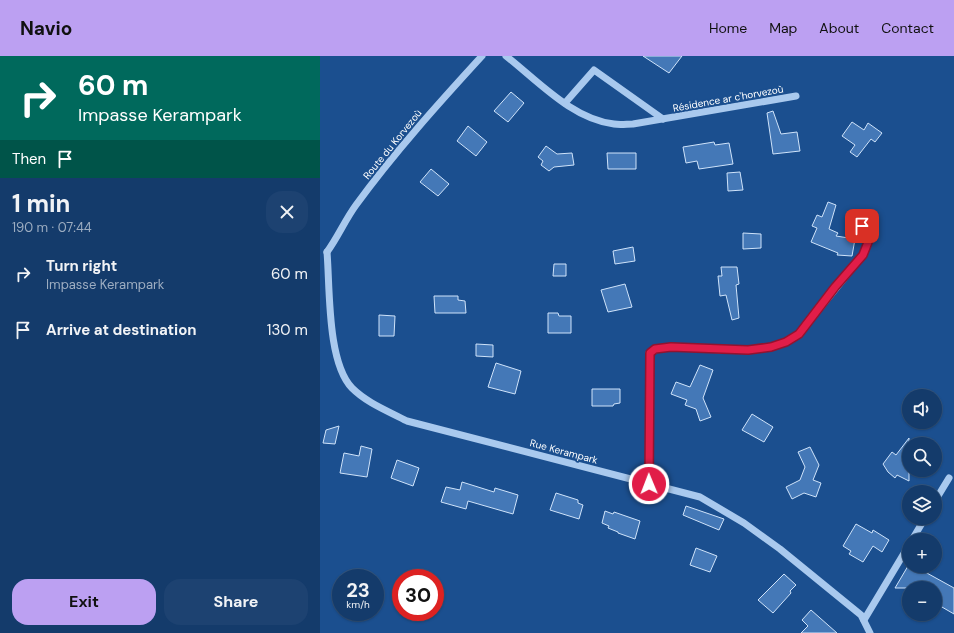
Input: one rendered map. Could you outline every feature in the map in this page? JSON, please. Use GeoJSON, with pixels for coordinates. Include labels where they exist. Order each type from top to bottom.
{"type":"FeatureCollection","features":[{"type":"Feature","properties":{"kind":"street","name":"Route du Korvezoù"},"geometry":{"type":"LineString","coordinates":[[324,252],[340,235],[354,207],[423,120],[482,56]]}},
{"type":"Feature","properties":{"kind":"street","name":"Résidence ar c'horvezoù"},"geometry":{"type":"LineString","coordinates":[[506,56],[565,103],[592,118],[615,125],[633,124],[796,96]]}},
{"type":"Feature","properties":{"kind":"street","name":"Résidence ar c'horvezoù"},"geometry":{"type":"LineString","coordinates":[[565,103],[594,70],[663,119]]}},
{"type":"Feature","properties":{"kind":"street"},"geometry":{"type":"LineString","coordinates":[[649,484],[650,353],[655,349],[671,347],[748,350],[771,347],[786,342],[799,334],[835,287],[863,255],[870,237],[862,226]]}},
{"type":"Feature","properties":{"kind":"street","name":"Rue Kerampark"},"geometry":{"type":"LineString","coordinates":[[324,252],[334,343],[340,369],[351,387],[366,400],[407,420],[700,497],[744,523],[786,554],[861,615],[870,633]]}},
{"type":"Feature","properties":{"kind":"street"},"geometry":{"type":"LineString","coordinates":[[942,490],[949,478]]}},
{"type":"Feature","properties":{"kind":"street"},"geometry":{"type":"LineString","coordinates":[[864,620],[902,556]]}},
{"type":"Feature","properties":{"kind":"building"},"geometry":{"type":"Polygon","coordinates":[[[643,56],[682,56],[669,73],[643,56]]]}},
{"type":"Feature","properties":{"kind":"building"},"geometry":{"type":"Polygon","coordinates":[[[511,92],[524,103],[508,122],[494,111],[511,92]]]}},
{"type":"Feature","properties":{"kind":"building"},"geometry":{"type":"Polygon","coordinates":[[[773,111],[781,134],[797,132],[800,151],[773,154],[767,113],[773,111]]]}},
{"type":"Feature","properties":{"kind":"building"},"geometry":{"type":"Polygon","coordinates":[[[852,122],[864,130],[868,123],[882,133],[875,142],[871,139],[857,157],[850,152],[855,145],[842,136],[852,122]]]}},
{"type":"Feature","properties":{"kind":"building"},"geometry":{"type":"Polygon","coordinates":[[[468,126],[487,142],[476,156],[457,141],[468,126]]]}},
{"type":"Feature","properties":{"kind":"building"},"geometry":{"type":"Polygon","coordinates":[[[714,142],[715,145],[729,143],[733,164],[699,169],[697,161],[686,163],[683,147],[714,142]]]}},
{"type":"Feature","properties":{"kind":"building"},"geometry":{"type":"Polygon","coordinates":[[[546,146],[557,154],[572,153],[574,165],[554,167],[549,171],[541,165],[543,161],[538,157],[546,146]]]}},
{"type":"Feature","properties":{"kind":"building"},"geometry":{"type":"Polygon","coordinates":[[[607,153],[636,153],[636,169],[608,169],[607,153]]]}},
{"type":"Feature","properties":{"kind":"building"},"geometry":{"type":"Polygon","coordinates":[[[431,169],[449,184],[438,196],[420,182],[431,169]]]}},
{"type":"Feature","properties":{"kind":"building"},"geometry":{"type":"Polygon","coordinates":[[[740,172],[743,190],[728,191],[727,173],[740,172]]]}},
{"type":"Feature","properties":{"kind":"building"},"geometry":{"type":"Polygon","coordinates":[[[828,202],[836,205],[829,229],[838,233],[836,236],[855,239],[852,256],[837,255],[838,253],[811,242],[817,228],[812,226],[817,215],[822,217],[828,202]]]}},
{"type":"Feature","properties":{"kind":"building"},"geometry":{"type":"Polygon","coordinates":[[[743,233],[761,234],[761,248],[743,249],[743,233]]]}},
{"type":"Feature","properties":{"kind":"building"},"geometry":{"type":"Polygon","coordinates":[[[633,247],[635,261],[615,264],[613,251],[633,247]]]}},
{"type":"Feature","properties":{"kind":"building"},"geometry":{"type":"Polygon","coordinates":[[[554,264],[566,264],[566,276],[553,276],[554,264]]]}},
{"type":"Feature","properties":{"kind":"building"},"geometry":{"type":"Polygon","coordinates":[[[721,267],[737,267],[739,284],[736,285],[739,318],[732,320],[726,295],[720,296],[718,276],[722,276],[721,267]]]}},
{"type":"Feature","properties":{"kind":"building"},"geometry":{"type":"Polygon","coordinates":[[[625,284],[632,307],[608,312],[601,290],[625,284]]]}},
{"type":"Feature","properties":{"kind":"building"},"geometry":{"type":"Polygon","coordinates":[[[434,296],[458,296],[458,300],[465,301],[466,313],[435,313],[434,296]]]}},
{"type":"Feature","properties":{"kind":"building"},"geometry":{"type":"Polygon","coordinates":[[[548,313],[558,313],[559,316],[571,316],[571,333],[548,333],[548,313]]]}},
{"type":"Feature","properties":{"kind":"building"},"geometry":{"type":"Polygon","coordinates":[[[379,315],[395,316],[394,336],[379,336],[379,315]]]}},
{"type":"Feature","properties":{"kind":"building"},"geometry":{"type":"Polygon","coordinates":[[[476,344],[493,345],[493,357],[476,356],[476,344]]]}},
{"type":"Feature","properties":{"kind":"building"},"geometry":{"type":"Polygon","coordinates":[[[496,363],[521,371],[515,394],[488,387],[496,363]]]}},
{"type":"Feature","properties":{"kind":"building"},"geometry":{"type":"Polygon","coordinates":[[[700,365],[713,370],[703,398],[711,417],[700,421],[696,409],[685,405],[687,400],[671,394],[676,382],[690,387],[700,365]]]}},
{"type":"Feature","properties":{"kind":"building"},"geometry":{"type":"Polygon","coordinates":[[[592,389],[620,389],[620,403],[614,404],[613,406],[592,406],[592,389]]]}},
{"type":"Feature","properties":{"kind":"building"},"geometry":{"type":"Polygon","coordinates":[[[752,414],[773,427],[764,442],[742,430],[752,414]]]}},
{"type":"Feature","properties":{"kind":"building"},"geometry":{"type":"Polygon","coordinates":[[[339,426],[335,444],[323,443],[326,430],[339,426]]]}},
{"type":"Feature","properties":{"kind":"building"},"geometry":{"type":"Polygon","coordinates":[[[361,446],[372,449],[367,477],[340,473],[344,453],[359,456],[361,446]]]}},
{"type":"Feature","properties":{"kind":"building"},"geometry":{"type":"Polygon","coordinates":[[[810,447],[819,465],[813,480],[821,483],[816,497],[804,493],[792,499],[786,487],[800,480],[805,467],[798,452],[810,447]]]}},
{"type":"Feature","properties":{"kind":"building"},"geometry":{"type":"Polygon","coordinates":[[[902,447],[902,477],[909,477],[909,481],[897,475],[895,478],[888,472],[883,464],[892,452],[896,455],[902,447]]]}},
{"type":"Feature","properties":{"kind":"building"},"geometry":{"type":"Polygon","coordinates":[[[397,460],[419,468],[413,486],[391,478],[397,460]]]}},
{"type":"Feature","properties":{"kind":"building"},"geometry":{"type":"Polygon","coordinates":[[[462,482],[494,492],[495,488],[518,495],[513,514],[468,501],[466,509],[441,502],[446,487],[460,490],[462,482]]]}},
{"type":"Feature","properties":{"kind":"building"},"geometry":{"type":"Polygon","coordinates":[[[556,493],[578,500],[578,503],[583,505],[579,519],[550,510],[556,493]]]}},
{"type":"Feature","properties":{"kind":"building"},"geometry":{"type":"Polygon","coordinates":[[[686,506],[724,519],[719,530],[683,515],[686,506]]]}},
{"type":"Feature","properties":{"kind":"building"},"geometry":{"type":"Polygon","coordinates":[[[605,511],[613,514],[614,512],[640,521],[635,539],[618,533],[602,523],[605,511]]]}},
{"type":"Feature","properties":{"kind":"building"},"geometry":{"type":"Polygon","coordinates":[[[856,524],[872,533],[873,530],[889,540],[882,552],[873,546],[863,562],[849,554],[851,551],[843,546],[856,524]]]}},
{"type":"Feature","properties":{"kind":"building"},"geometry":{"type":"Polygon","coordinates":[[[696,548],[717,556],[710,572],[690,565],[696,548]]]}},
{"type":"Feature","properties":{"kind":"building"},"geometry":{"type":"Polygon","coordinates":[[[904,573],[927,573],[941,581],[902,581],[902,588],[895,588],[904,573]]]}},
{"type":"Feature","properties":{"kind":"building"},"geometry":{"type":"Polygon","coordinates":[[[784,574],[796,585],[790,591],[791,593],[773,613],[758,600],[784,574]]]}},
{"type":"Feature","properties":{"kind":"building"},"geometry":{"type":"Polygon","coordinates":[[[942,581],[954,588],[954,614],[942,607],[942,581]]]}},
{"type":"Feature","properties":{"kind":"building"},"geometry":{"type":"Polygon","coordinates":[[[811,610],[837,633],[801,633],[808,626],[802,620],[811,610]]]}},
{"type":"Feature","properties":{"kind":"route"},"geometry":{"type":"LineString","coordinates":[[649,484],[648,368],[650,353],[655,349],[671,347],[748,350],[771,347],[786,342],[799,334],[835,287],[863,255],[870,237],[862,226]]}}]}
